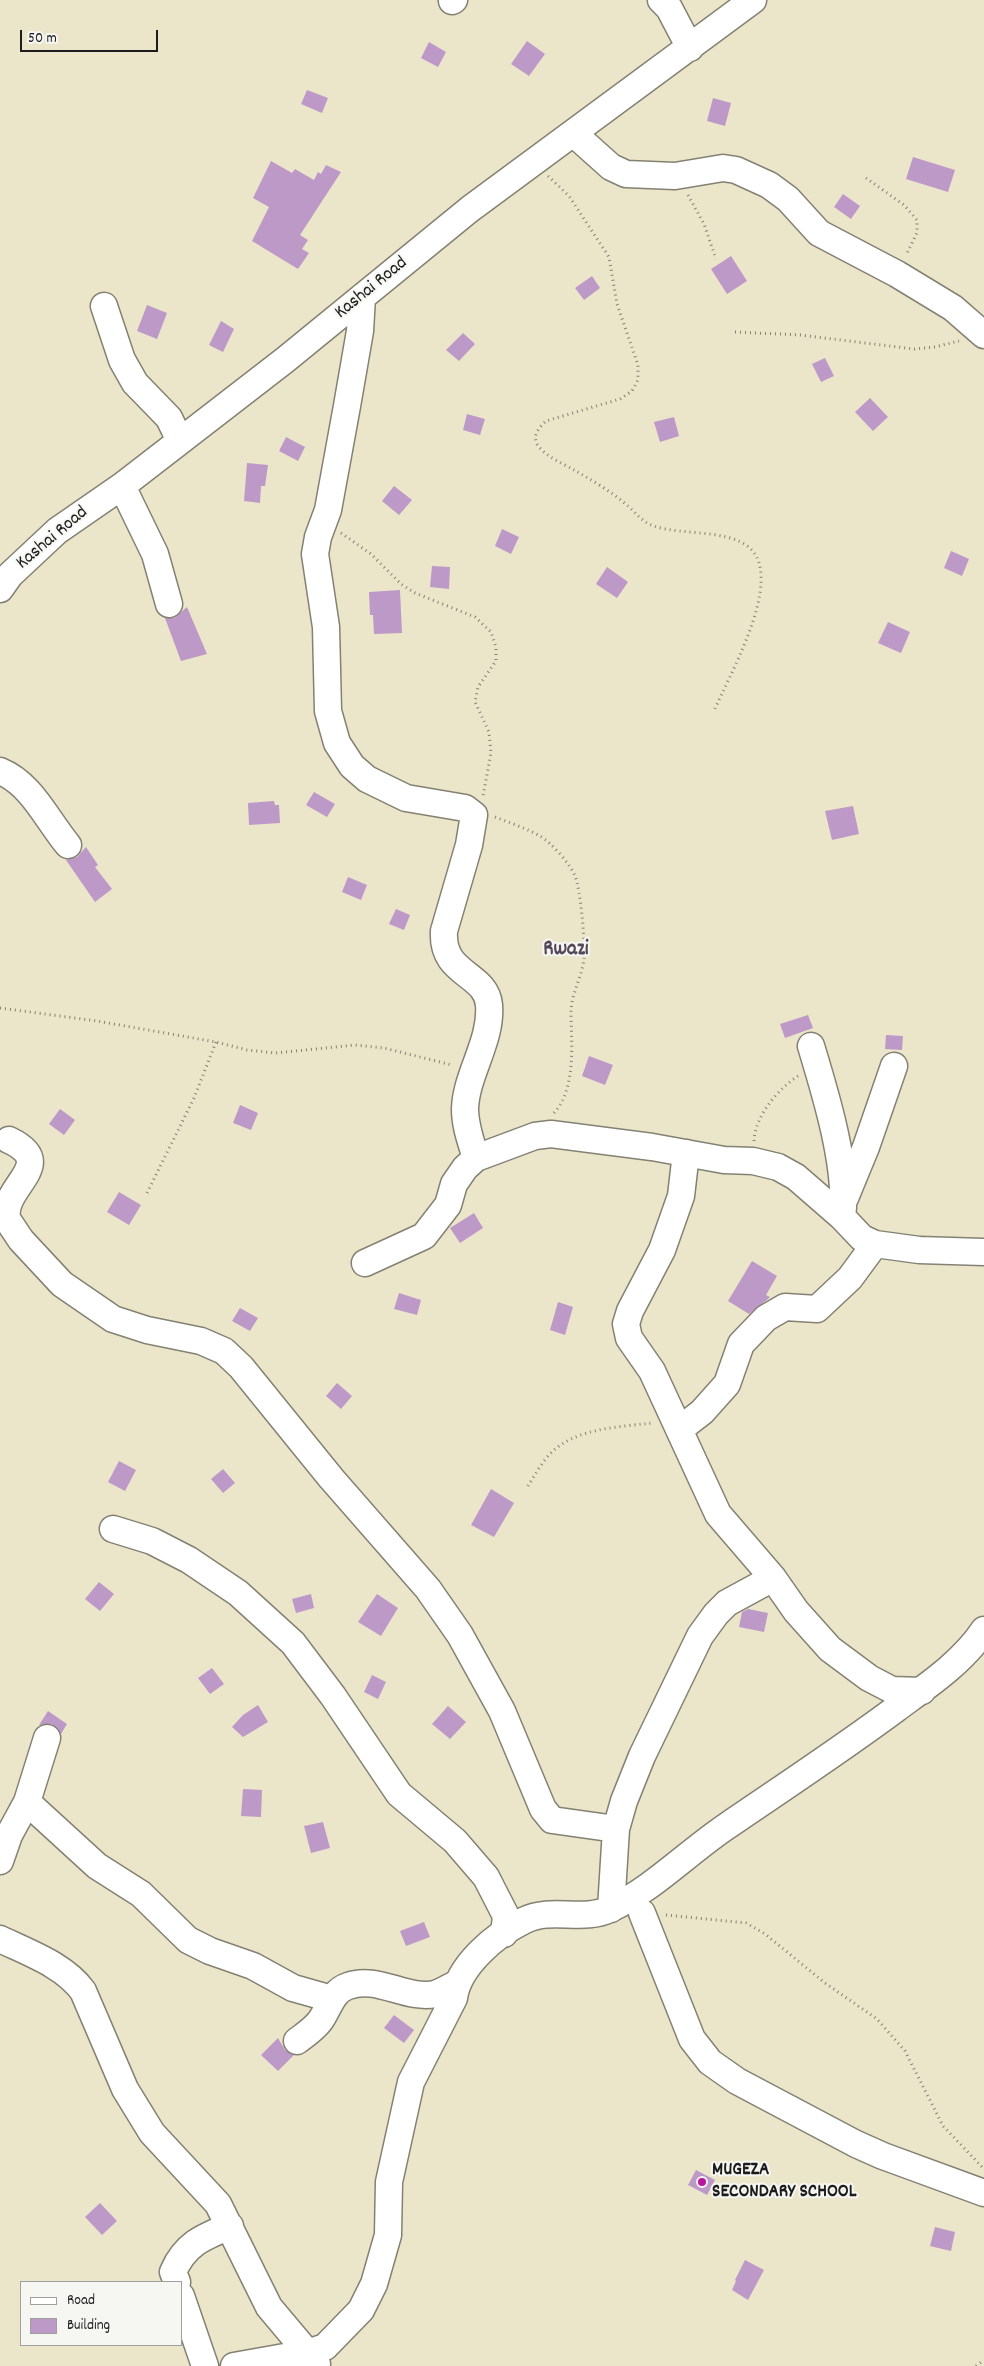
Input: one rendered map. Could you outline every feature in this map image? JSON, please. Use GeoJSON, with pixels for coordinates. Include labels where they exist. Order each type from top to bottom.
{"type":"FeatureCollection","features":[{"type":"Feature","properties":{"kind":"street"},"geometry":{"type":"LineString","coordinates":[[661,0],[669,8],[690,48]]}},
{"type":"Feature","properties":{"kind":"street","name":"Kashai Road"},"geometry":{"type":"LineString","coordinates":[[0,589],[10,575],[57,531],[122,486],[285,360],[470,209],[753,0]]}},
{"type":"Feature","properties":{"kind":"street"},"geometry":{"type":"LineString","coordinates":[[573,133],[611,167],[626,174],[675,176],[723,168],[748,175],[769,185],[788,199],[820,233],[897,274],[953,308],[982,334]]}},
{"type":"Feature","properties":{"kind":"street"},"geometry":{"type":"LineString","coordinates":[[362,297],[358,346],[328,510],[315,554],[326,626],[328,711],[337,743],[352,766],[387,790],[406,798],[465,808],[475,812],[474,826],[444,931],[443,946],[453,962],[476,981],[486,994],[489,1006],[487,1032],[465,1108],[467,1130],[476,1158]]}},
{"type":"Feature","properties":{"kind":"street"},"geometry":{"type":"LineString","coordinates":[[104,306],[122,360],[135,382],[170,418],[180,440]]}},
{"type":"Feature","properties":{"kind":"street"},"geometry":{"type":"LineString","coordinates":[[122,486],[155,554],[169,604]]}},
{"type":"Feature","properties":{"kind":"street"},"geometry":{"type":"LineString","coordinates":[[0,771],[14,777],[34,798],[68,845]]}},
{"type":"Feature","properties":{"kind":"street"},"geometry":{"type":"LineString","coordinates":[[815,1057],[819,1078],[829,1104],[844,1208],[862,1238],[875,1244],[919,1250],[984,1252]]}},
{"type":"Feature","properties":{"kind":"street"},"geometry":{"type":"LineString","coordinates":[[844,1208],[894,1066]]}},
{"type":"Feature","properties":{"kind":"street"},"geometry":{"type":"LineString","coordinates":[[364,1263],[424,1236],[448,1205],[454,1184],[465,1168],[476,1158],[535,1136],[551,1134],[566,1134],[724,1160],[753,1161],[778,1168],[796,1177],[844,1208]]}},
{"type":"Feature","properties":{"kind":"street"},"geometry":{"type":"LineString","coordinates":[[9,1140],[24,1147],[30,1154],[31,1162],[7,1203],[5,1211],[7,1219],[45,1267],[62,1284],[113,1319],[147,1330],[200,1341],[224,1350],[241,1367],[262,1396],[428,1589],[460,1635],[502,1711],[539,1801],[552,1820],[616,1830]]}},
{"type":"Feature","properties":{"kind":"street"},"geometry":{"type":"LineString","coordinates":[[686,1153],[681,1196],[662,1250],[633,1304],[626,1324],[629,1338],[652,1371],[718,1514],[773,1578],[820,1638],[846,1663],[892,1690],[922,1690]]}},
{"type":"Feature","properties":{"kind":"street"},"geometry":{"type":"LineString","coordinates":[[677,1425],[702,1412],[727,1384],[741,1344],[759,1324],[785,1306],[818,1309],[850,1278],[875,1244]]}},
{"type":"Feature","properties":{"kind":"street"},"geometry":{"type":"LineString","coordinates":[[113,1529],[152,1541],[189,1560],[238,1593],[292,1643],[333,1696],[400,1794],[455,1841],[486,1877],[506,1916],[504,1934]]}},
{"type":"Feature","properties":{"kind":"street"},"geometry":{"type":"LineString","coordinates":[[611,1908],[616,1830],[642,1756],[700,1636],[716,1614],[727,1603],[773,1578]]}},
{"type":"Feature","properties":{"kind":"street"},"geometry":{"type":"LineString","coordinates":[[297,2041],[319,2023],[328,2010],[332,1999],[346,1986],[366,1982],[420,1994],[435,1994],[456,1984],[482,1951],[526,1920],[550,1914],[594,1916],[611,1908],[656,1880],[724,1828],[855,1740],[951,1666],[984,1630]]}},
{"type":"Feature","properties":{"kind":"street"},"geometry":{"type":"LineString","coordinates":[[0,1861],[9,1835],[27,1802],[47,1738]]}},
{"type":"Feature","properties":{"kind":"street"},"geometry":{"type":"LineString","coordinates":[[27,1802],[97,1866],[142,1894],[188,1940],[210,1951],[253,1966],[293,1988],[332,1999]]}},
{"type":"Feature","properties":{"kind":"street"},"geometry":{"type":"LineString","coordinates":[[642,1913],[692,2039],[710,2062],[737,2081],[865,2148],[984,2193]]}},
{"type":"Feature","properties":{"kind":"street"},"geometry":{"type":"LineString","coordinates":[[0,1939],[66,1972],[75,1980],[83,1991],[125,2089],[152,2133],[218,2204],[270,2307],[313,2359]]}},
{"type":"Feature","properties":{"kind":"street"},"geometry":{"type":"LineString","coordinates":[[234,2366],[313,2359],[361,2310],[374,2284],[388,2235],[389,2182],[411,2082],[454,1998],[456,1984]]}},
{"type":"Feature","properties":{"kind":"street"},"geometry":{"type":"LineString","coordinates":[[177,2281],[173,2272],[180,2256],[190,2246],[207,2235],[230,2226]]}},
{"type":"Feature","properties":{"kind":"street"},"geometry":{"type":"LineString","coordinates":[[182,2299],[205,2366]]}},
{"type":"Feature","properties":{"kind":"path"},"geometry":{"type":"LineString","coordinates":[[534,163],[569,196],[609,257],[617,304],[638,364],[638,380],[632,391],[620,399],[546,421],[538,428],[535,437],[537,444],[552,458],[612,494],[628,506],[640,519],[668,530],[734,537],[748,545],[758,560],[760,576],[758,601],[752,626],[714,710]]}},
{"type":"Feature","properties":{"kind":"path"},"geometry":{"type":"LineString","coordinates":[[675,176],[695,205],[716,259]]}},
{"type":"Feature","properties":{"kind":"path"},"geometry":{"type":"LineString","coordinates":[[866,178],[904,204],[917,220],[917,233],[897,274]]}},
{"type":"Feature","properties":{"kind":"path"},"geometry":{"type":"LineString","coordinates":[[734,332],[800,336],[914,349],[935,347],[982,334]]}},
{"type":"Feature","properties":{"kind":"path"},"geometry":{"type":"LineString","coordinates":[[323,523],[371,554],[414,593],[475,617],[491,632],[496,647],[496,661],[478,687],[475,702],[488,732],[491,753],[475,812],[541,836],[555,847],[575,875],[584,939],[584,960],[572,1005],[573,1055],[561,1106],[535,1136]]}},
{"type":"Feature","properties":{"kind":"path"},"geometry":{"type":"LineString","coordinates":[[0,1008],[98,1020],[216,1042],[247,1050],[275,1053],[355,1045],[384,1048],[452,1065],[474,1073]]}},
{"type":"Feature","properties":{"kind":"path"},"geometry":{"type":"LineString","coordinates":[[147,1193],[194,1098],[216,1042]]}},
{"type":"Feature","properties":{"kind":"path"},"geometry":{"type":"LineString","coordinates":[[753,1161],[755,1130],[775,1097],[815,1057]]}},
{"type":"Feature","properties":{"kind":"path"},"geometry":{"type":"LineString","coordinates":[[528,1486],[552,1452],[569,1439],[613,1427],[677,1425]]}},
{"type":"Feature","properties":{"kind":"path"},"geometry":{"type":"LineString","coordinates":[[642,1913],[746,1923],[765,1934],[825,1983],[878,2019],[905,2051],[943,2126],[984,2169]]}},
{"type":"Feature","properties":{"kind":"path"},"geometry":{"type":"LineString","coordinates":[[976,2366],[984,2360]]}},
{"type":"Feature","properties":{"kind":"building"},"geometry":{"type":"Polygon","coordinates":[[[527,41],[545,54],[529,76],[511,64],[527,41]]]}},
{"type":"Feature","properties":{"kind":"building"},"geometry":{"type":"Polygon","coordinates":[[[429,42],[446,52],[438,67],[421,58],[429,42]]]}},
{"type":"Feature","properties":{"kind":"building"},"geometry":{"type":"Polygon","coordinates":[[[307,90],[328,98],[322,113],[301,104],[307,90]]]}},
{"type":"Feature","properties":{"kind":"building"},"geometry":{"type":"Polygon","coordinates":[[[713,98],[731,103],[725,126],[707,121],[713,98]]]}},
{"type":"Feature","properties":{"kind":"building"},"geometry":{"type":"Polygon","coordinates":[[[913,157],[955,170],[948,192],[906,179],[913,157]]]}},
{"type":"Feature","properties":{"kind":"building"},"geometry":{"type":"Polygon","coordinates":[[[271,161],[292,173],[295,169],[314,180],[318,172],[321,174],[326,165],[341,172],[300,235],[308,240],[302,249],[309,253],[298,269],[252,241],[269,207],[253,198],[271,161]]]}},
{"type":"Feature","properties":{"kind":"building"},"geometry":{"type":"Polygon","coordinates":[[[843,194],[860,206],[851,219],[834,207],[843,194]]]}},
{"type":"Feature","properties":{"kind":"building"},"geometry":{"type":"Polygon","coordinates":[[[731,256],[747,281],[727,294],[711,269],[731,256]]]}},
{"type":"Feature","properties":{"kind":"building"},"geometry":{"type":"Polygon","coordinates":[[[592,276],[600,288],[584,300],[575,288],[592,276]]]}},
{"type":"Feature","properties":{"kind":"building"},"geometry":{"type":"Polygon","coordinates":[[[147,305],[167,313],[157,339],[137,331],[147,305]]]}},
{"type":"Feature","properties":{"kind":"building"},"geometry":{"type":"Polygon","coordinates":[[[221,321],[234,329],[223,352],[209,345],[221,321]]]}},
{"type":"Feature","properties":{"kind":"building"},"geometry":{"type":"Polygon","coordinates":[[[463,333],[475,344],[459,361],[446,350],[463,333]]]}},
{"type":"Feature","properties":{"kind":"building"},"geometry":{"type":"Polygon","coordinates":[[[825,358],[834,376],[821,382],[812,364],[825,358]]]}},
{"type":"Feature","properties":{"kind":"building"},"geometry":{"type":"Polygon","coordinates":[[[870,398],[888,417],[873,431],[855,412],[870,398]]]}},
{"type":"Feature","properties":{"kind":"building"},"geometry":{"type":"Polygon","coordinates":[[[467,414],[485,419],[480,435],[463,430],[467,414]]]}},
{"type":"Feature","properties":{"kind":"building"},"geometry":{"type":"Polygon","coordinates":[[[674,417],[679,436],[660,442],[654,422],[674,417]]]}},
{"type":"Feature","properties":{"kind":"building"},"geometry":{"type":"Polygon","coordinates":[[[286,437],[305,447],[298,461],[279,451],[286,437]]]}},
{"type":"Feature","properties":{"kind":"building"},"geometry":{"type":"Polygon","coordinates":[[[247,463],[268,465],[265,486],[261,486],[260,503],[244,501],[247,463]]]}},
{"type":"Feature","properties":{"kind":"building"},"geometry":{"type":"Polygon","coordinates":[[[394,486],[412,500],[399,515],[382,501],[394,486]]]}},
{"type":"Feature","properties":{"kind":"building"},"geometry":{"type":"Polygon","coordinates":[[[502,529],[519,537],[511,554],[495,546],[502,529]]]}},
{"type":"Feature","properties":{"kind":"building"},"geometry":{"type":"Polygon","coordinates":[[[951,551],[969,559],[962,576],[944,568],[951,551]]]}},
{"type":"Feature","properties":{"kind":"building"},"geometry":{"type":"Polygon","coordinates":[[[432,566],[450,567],[449,589],[430,587],[432,566]]]}},
{"type":"Feature","properties":{"kind":"building"},"geometry":{"type":"Polygon","coordinates":[[[607,567],[628,582],[617,598],[596,584],[607,567]]]}},
{"type":"Feature","properties":{"kind":"building"},"geometry":{"type":"Polygon","coordinates":[[[400,590],[402,633],[374,634],[373,615],[370,615],[369,592],[400,590]]]}},
{"type":"Feature","properties":{"kind":"building"},"geometry":{"type":"Polygon","coordinates":[[[187,607],[207,654],[181,661],[165,618],[174,618],[187,607]]]}},
{"type":"Feature","properties":{"kind":"building"},"geometry":{"type":"Polygon","coordinates":[[[888,622],[910,632],[901,653],[878,643],[888,622]]]}},
{"type":"Feature","properties":{"kind":"building"},"geometry":{"type":"Polygon","coordinates":[[[314,792],[335,804],[327,817],[306,805],[314,792]]]}},
{"type":"Feature","properties":{"kind":"building"},"geometry":{"type":"Polygon","coordinates":[[[274,801],[275,805],[279,805],[280,823],[249,825],[248,803],[274,801]]]}},
{"type":"Feature","properties":{"kind":"building"},"geometry":{"type":"Polygon","coordinates":[[[853,806],[859,834],[832,840],[825,811],[853,806]]]}},
{"type":"Feature","properties":{"kind":"building"},"geometry":{"type":"Polygon","coordinates":[[[86,847],[98,865],[95,867],[112,889],[95,902],[66,860],[77,857],[86,847]]]}},
{"type":"Feature","properties":{"kind":"building"},"geometry":{"type":"Polygon","coordinates":[[[348,877],[367,885],[361,900],[342,892],[348,877]]]}},
{"type":"Feature","properties":{"kind":"building"},"geometry":{"type":"Polygon","coordinates":[[[396,909],[410,915],[404,930],[389,924],[396,909]]]}},
{"type":"Feature","properties":{"kind":"building"},"geometry":{"type":"Polygon","coordinates":[[[808,1015],[813,1028],[785,1038],[780,1024],[808,1015]]]}},
{"type":"Feature","properties":{"kind":"building"},"geometry":{"type":"Polygon","coordinates":[[[886,1035],[903,1036],[902,1050],[885,1049],[886,1035]]]}},
{"type":"Feature","properties":{"kind":"building"},"geometry":{"type":"Polygon","coordinates":[[[589,1056],[613,1065],[605,1085],[582,1076],[589,1056]]]}},
{"type":"Feature","properties":{"kind":"building"},"geometry":{"type":"Polygon","coordinates":[[[240,1105],[258,1113],[251,1130],[233,1123],[240,1105]]]}},
{"type":"Feature","properties":{"kind":"building"},"geometry":{"type":"Polygon","coordinates":[[[60,1109],[75,1120],[64,1135],[49,1124],[60,1109]]]}},
{"type":"Feature","properties":{"kind":"building"},"geometry":{"type":"Polygon","coordinates":[[[119,1192],[141,1205],[129,1225],[107,1212],[119,1192]]]}},
{"type":"Feature","properties":{"kind":"building"},"geometry":{"type":"Polygon","coordinates":[[[474,1213],[483,1228],[460,1243],[450,1228],[474,1213]]]}},
{"type":"Feature","properties":{"kind":"building"},"geometry":{"type":"Polygon","coordinates":[[[752,1261],[777,1276],[766,1295],[770,1297],[749,1314],[728,1301],[752,1261]]]}},
{"type":"Feature","properties":{"kind":"building"},"geometry":{"type":"Polygon","coordinates":[[[399,1293],[421,1300],[417,1315],[394,1309],[399,1293]]]}},
{"type":"Feature","properties":{"kind":"building"},"geometry":{"type":"Polygon","coordinates":[[[558,1302],[573,1307],[565,1335],[550,1330],[558,1302]]]}},
{"type":"Feature","properties":{"kind":"building"},"geometry":{"type":"Polygon","coordinates":[[[240,1308],[258,1318],[250,1331],[232,1321],[240,1308]]]}},
{"type":"Feature","properties":{"kind":"building"},"geometry":{"type":"Polygon","coordinates":[[[337,1383],[352,1396],[341,1409],[326,1396],[337,1383]]]}},
{"type":"Feature","properties":{"kind":"building"},"geometry":{"type":"Polygon","coordinates":[[[119,1461],[136,1470],[125,1491],[108,1482],[119,1461]]]}},
{"type":"Feature","properties":{"kind":"building"},"geometry":{"type":"Polygon","coordinates":[[[223,1469],[235,1483],[223,1493],[211,1479],[223,1469]]]}},
{"type":"Feature","properties":{"kind":"building"},"geometry":{"type":"Polygon","coordinates":[[[491,1489],[514,1503],[494,1537],[471,1525],[491,1489]]]}},
{"type":"Feature","properties":{"kind":"building"},"geometry":{"type":"Polygon","coordinates":[[[99,1582],[114,1594],[100,1611],[85,1599],[99,1582]]]}},
{"type":"Feature","properties":{"kind":"building"},"geometry":{"type":"Polygon","coordinates":[[[311,1594],[314,1608],[296,1613],[292,1599],[311,1594]]]}},
{"type":"Feature","properties":{"kind":"building"},"geometry":{"type":"Polygon","coordinates":[[[377,1594],[398,1608],[381,1636],[358,1622],[377,1594]]]}},
{"type":"Feature","properties":{"kind":"building"},"geometry":{"type":"Polygon","coordinates":[[[748,1609],[768,1613],[764,1632],[739,1627],[742,1612],[748,1609]]]}},
{"type":"Feature","properties":{"kind":"building"},"geometry":{"type":"Polygon","coordinates":[[[212,1668],[224,1684],[210,1694],[198,1678],[212,1668]]]}},
{"type":"Feature","properties":{"kind":"building"},"geometry":{"type":"Polygon","coordinates":[[[372,1675],[386,1682],[378,1699],[364,1692],[372,1675]]]}},
{"type":"Feature","properties":{"kind":"building"},"geometry":{"type":"Polygon","coordinates":[[[258,1705],[268,1722],[243,1737],[232,1727],[243,1715],[258,1705]]]}},
{"type":"Feature","properties":{"kind":"building"},"geometry":{"type":"Polygon","coordinates":[[[448,1706],[466,1722],[450,1739],[432,1724],[448,1706]]]}},
{"type":"Feature","properties":{"kind":"building"},"geometry":{"type":"Polygon","coordinates":[[[48,1711],[67,1724],[61,1734],[52,1724],[39,1725],[48,1711]]]}},
{"type":"Feature","properties":{"kind":"building"},"geometry":{"type":"Polygon","coordinates":[[[243,1789],[262,1790],[261,1817],[241,1816],[243,1789]]]}},
{"type":"Feature","properties":{"kind":"building"},"geometry":{"type":"Polygon","coordinates":[[[323,1822],[330,1848],[311,1853],[304,1826],[323,1822]]]}},
{"type":"Feature","properties":{"kind":"building"},"geometry":{"type":"Polygon","coordinates":[[[424,1922],[430,1937],[406,1946],[400,1931],[424,1922]]]}},
{"type":"Feature","properties":{"kind":"building"},"geometry":{"type":"Polygon","coordinates":[[[394,2015],[414,2030],[404,2043],[384,2028],[394,2015]]]}},
{"type":"Feature","properties":{"kind":"building"},"geometry":{"type":"Polygon","coordinates":[[[278,2038],[285,2050],[294,2055],[278,2071],[261,2055],[278,2038]]]}},
{"type":"Feature","properties":{"kind":"building","name":"MUGEZA SECONDARY SCHOOL"},"geometry":{"type":"Polygon","coordinates":[[[696,2170],[715,2180],[707,2195],[688,2185],[696,2170]]]}},
{"type":"Feature","properties":{"kind":"building"},"geometry":{"type":"Polygon","coordinates":[[[100,2203],[117,2221],[102,2235],[85,2217],[100,2203]]]}},
{"type":"Feature","properties":{"kind":"building"},"geometry":{"type":"Polygon","coordinates":[[[935,2227],[955,2232],[951,2251],[930,2246],[935,2227]]]}},
{"type":"Feature","properties":{"kind":"building"},"geometry":{"type":"Polygon","coordinates":[[[745,2260],[764,2270],[748,2300],[732,2290],[745,2260]]]}},
{"type":"Feature","properties":{"kind":"place","name":"MUGEZA SECONDARY SCHOOL"},"geometry":{"type":"Point","coordinates":[702,2182]}},
{"type":"Feature","properties":{"kind":"district","name":"Rwazi"},"geometry":{"type":"Point","coordinates":[566,951]}}]}
